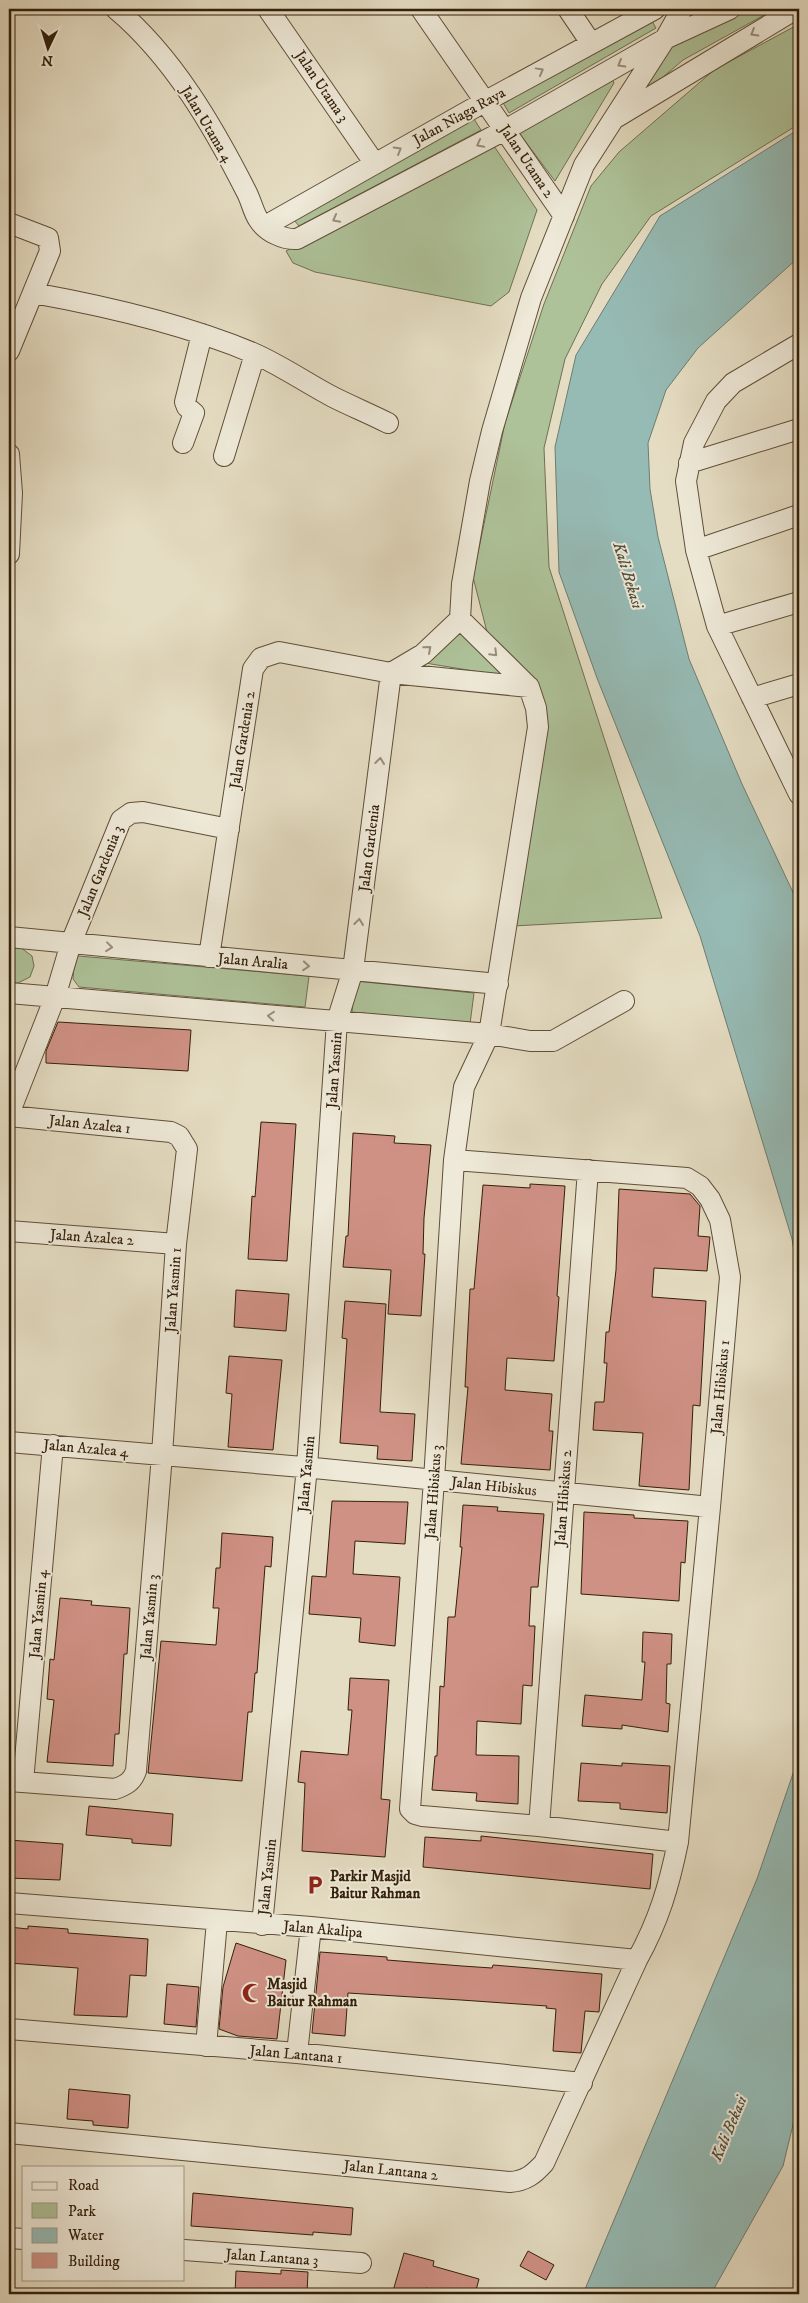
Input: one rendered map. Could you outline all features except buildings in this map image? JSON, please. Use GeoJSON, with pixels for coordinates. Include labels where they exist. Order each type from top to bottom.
{"type":"FeatureCollection","features":[{"type":"Feature","properties":{"kind":"street","name":"Jalan Utama 4"},"geometry":{"type":"LineString","coordinates":[[116,9],[158,52],[198,105],[247,192],[259,220],[264,226]]}},
{"type":"Feature","properties":{"kind":"street","name":"Jalan Utama 3"},"geometry":{"type":"LineString","coordinates":[[268,9],[375,164]]}},
{"type":"Feature","properties":{"kind":"street","name":"Jalan Utama 2"},"geometry":{"type":"LineString","coordinates":[[421,9],[564,216]]}},
{"type":"Feature","properties":{"kind":"street"},"geometry":{"type":"LineString","coordinates":[[568,9],[591,42]]}},
{"type":"Feature","properties":{"kind":"street","name":"Jalan Niaga Raya"},"geometry":{"type":"LineString","coordinates":[[264,226],[591,42],[655,9]]}},
{"type":"Feature","properties":{"kind":"street"},"geometry":{"type":"LineString","coordinates":[[392,673],[423,654],[460,619],[462,584],[492,431],[531,298],[584,165],[665,39],[682,9]]}},
{"type":"Feature","properties":{"kind":"street"},"geometry":{"type":"LineString","coordinates":[[264,226],[278,236],[298,239],[505,130],[665,39],[728,9]]}},
{"type":"Feature","properties":{"kind":"street"},"geometry":{"type":"LineString","coordinates":[[611,121],[786,11]]}},
{"type":"Feature","properties":{"kind":"street"},"geometry":{"type":"LineString","coordinates":[[9,223],[43,234],[48,238],[50,251],[9,351]]}},
{"type":"Feature","properties":{"kind":"street"},"geometry":{"type":"LineString","coordinates":[[32,293],[80,301],[202,334],[255,354],[332,396],[388,423]]}},
{"type":"Feature","properties":{"kind":"street"},"geometry":{"type":"LineString","coordinates":[[183,443],[194,413],[185,402],[202,334]]}},
{"type":"Feature","properties":{"kind":"street"},"geometry":{"type":"LineString","coordinates":[[799,344],[733,383],[716,401],[694,443],[686,481],[696,550],[717,626],[752,698],[794,769],[799,794]]}},
{"type":"Feature","properties":{"kind":"street"},"geometry":{"type":"LineString","coordinates":[[224,456],[255,354]]}},
{"type":"Feature","properties":{"kind":"street"},"geometry":{"type":"LineString","coordinates":[[689,463],[799,430]]}},
{"type":"Feature","properties":{"kind":"street"},"geometry":{"type":"LineString","coordinates":[[9,454],[12,493],[9,554]]}},
{"type":"Feature","properties":{"kind":"street"},"geometry":{"type":"LineString","coordinates":[[696,550],[799,515]]}},
{"type":"Feature","properties":{"kind":"street"},"geometry":{"type":"LineString","coordinates":[[717,626],[799,602]]}},
{"type":"Feature","properties":{"kind":"street"},"geometry":{"type":"LineString","coordinates":[[460,619],[529,687]]}},
{"type":"Feature","properties":{"kind":"street","name":"Jalan Gardenia 2"},"geometry":{"type":"LineString","coordinates":[[209,956],[253,670],[261,658],[279,652],[392,673],[529,687]]}},
{"type":"Feature","properties":{"kind":"street","name":"Jalan Gardenia"},"geometry":{"type":"LineString","coordinates":[[337,1021],[353,970],[392,673]]}},
{"type":"Feature","properties":{"kind":"street"},"geometry":{"type":"LineString","coordinates":[[752,698],[799,684]]}},
{"type":"Feature","properties":{"kind":"street","name":"Jalan Hibiskus 3"},"geometry":{"type":"LineString","coordinates":[[529,687],[536,708],[538,727],[498,984],[489,1034],[464,1087],[454,1160],[434,1480],[410,1808],[415,1814],[422,1816],[539,1826]]}},
{"type":"Feature","properties":{"kind":"street","name":"Jalan Gardenia 3"},"geometry":{"type":"LineString","coordinates":[[9,1115],[55,997],[71,943],[121,820],[130,813],[144,812],[229,829]]}},
{"type":"Feature","properties":{"kind":"street","name":"Jalan Aralia"},"geometry":{"type":"LineString","coordinates":[[9,937],[498,984]]}},
{"type":"Feature","properties":{"kind":"street"},"geometry":{"type":"LineString","coordinates":[[9,993],[489,1034],[530,1041],[553,1042],[624,1001]]}},
{"type":"Feature","properties":{"kind":"street","name":"Jalan Yasmin"},"geometry":{"type":"LineString","coordinates":[[262,1925],[307,1467],[337,1021]]}},
{"type":"Feature","properties":{"kind":"street","name":"Jalan Azalea 1"},"geometry":{"type":"LineString","coordinates":[[9,1115],[171,1132]]}},
{"type":"Feature","properties":{"kind":"street","name":"Jalan Yasmin 1"},"geometry":{"type":"LineString","coordinates":[[162,1455],[176,1244],[187,1149],[179,1136],[171,1132]]}},
{"type":"Feature","properties":{"kind":"street","name":"Jalan Hibiskus 1"},"geometry":{"type":"LineString","coordinates":[[454,1160],[687,1178],[705,1193],[720,1220],[730,1277],[678,1842],[663,1904],[653,1930],[637,1960]]}},
{"type":"Feature","properties":{"kind":"street","name":"Jalan Hibiskus 2"},"geometry":{"type":"LineString","coordinates":[[539,1826],[588,1170]]}},
{"type":"Feature","properties":{"kind":"street","name":"Jalan Azalea 2"},"geometry":{"type":"LineString","coordinates":[[9,1231],[176,1244]]}},
{"type":"Feature","properties":{"kind":"street","name":"Jalan Azalea 4"},"geometry":{"type":"LineString","coordinates":[[9,1442],[307,1467]]}},
{"type":"Feature","properties":{"kind":"street","name":"Jalan Yasmin 4"},"geometry":{"type":"LineString","coordinates":[[16,1782],[53,1445]]}},
{"type":"Feature","properties":{"kind":"street","name":"Jalan Yasmin 3"},"geometry":{"type":"LineString","coordinates":[[16,1782],[115,1789],[125,1786],[133,1779],[138,1763],[162,1455]]}},
{"type":"Feature","properties":{"kind":"street","name":"Jalan Hibiskus"},"geometry":{"type":"LineString","coordinates":[[307,1467],[710,1507]]}},
{"type":"Feature","properties":{"kind":"street"},"geometry":{"type":"LineString","coordinates":[[539,1826],[678,1842]]}},
{"type":"Feature","properties":{"kind":"street","name":"Jalan Akalipa"},"geometry":{"type":"LineString","coordinates":[[9,1903],[217,1922],[311,1927],[637,1960]]}},
{"type":"Feature","properties":{"kind":"street"},"geometry":{"type":"LineString","coordinates":[[206,2046],[217,1922]]}},
{"type":"Feature","properties":{"kind":"street"},"geometry":{"type":"LineString","coordinates":[[297,2053],[311,1927]]}},
{"type":"Feature","properties":{"kind":"street","name":"Jalan Lantana 2"},"geometry":{"type":"LineString","coordinates":[[9,2133],[510,2182],[522,2181],[544,2163],[637,1960]]}},
{"type":"Feature","properties":{"kind":"street","name":"Jalan Lantana 1"},"geometry":{"type":"LineString","coordinates":[[9,2029],[297,2053],[582,2082]]}},
{"type":"Feature","properties":{"kind":"street"},"geometry":{"type":"LineString","coordinates":[[9,2238],[22,2239]]}},
{"type":"Feature","properties":{"kind":"street","name":"Jalan Lantana 3"},"geometry":{"type":"LineString","coordinates":[[185,2250],[361,2263]]}},
{"type":"Feature","properties":{"kind":"green space"},"geometry":{"type":"Polygon","coordinates":[[[732,9],[775,9],[683,60],[635,101],[655,58],[732,9]]]}},
{"type":"Feature","properties":{"kind":"green space"},"geometry":{"type":"Polygon","coordinates":[[[649,16],[656,28],[509,113],[502,101],[649,16]]]}},
{"type":"Feature","properties":{"kind":"green space"},"geometry":{"type":"Polygon","coordinates":[[[799,24],[799,124],[651,216],[602,284],[565,359],[544,448],[549,567],[662,918],[513,926],[542,721],[487,632],[473,577],[505,423],[544,304],[591,186],[619,152],[714,70],[799,24]]]}},
{"type":"Feature","properties":{"kind":"green space"},"geometry":{"type":"Polygon","coordinates":[[[611,77],[614,83],[555,181],[519,133],[611,77]]]}},
{"type":"Feature","properties":{"kind":"green space"},"geometry":{"type":"Polygon","coordinates":[[[474,119],[481,130],[299,226],[294,220],[474,119]]]}},
{"type":"Feature","properties":{"kind":"green space"},"geometry":{"type":"Polygon","coordinates":[[[492,143],[537,210],[509,292],[491,306],[315,272],[293,263],[286,251],[492,143]]]}},
{"type":"Feature","properties":{"kind":"green space"},"geometry":{"type":"Polygon","coordinates":[[[466,629],[504,676],[425,663],[427,656],[466,629]]]}},
{"type":"Feature","properties":{"kind":"green space"},"geometry":{"type":"Polygon","coordinates":[[[9,947],[20,947],[32,956],[34,966],[30,977],[18,983],[9,982],[9,947]]]}},
{"type":"Feature","properties":{"kind":"green space"},"geometry":{"type":"Polygon","coordinates":[[[78,956],[309,976],[305,1007],[79,987],[73,979],[74,964],[78,956]]]}},
{"type":"Feature","properties":{"kind":"green space"},"geometry":{"type":"Polygon","coordinates":[[[355,981],[474,993],[470,1024],[352,1012],[355,981]]]}},
{"type":"Feature","properties":{"kind":"water","name":"Kali Bekasi"},"geometry":{"type":"Polygon","coordinates":[[[799,129],[799,257],[698,348],[666,390],[648,443],[650,489],[658,537],[689,659],[742,784],[799,905],[799,1280],[792,1239],[700,936],[597,678],[559,572],[555,447],[576,355],[660,216],[799,129]]]}},
{"type":"Feature","properties":{"kind":"water","name":"Kali Bekasi"},"geometry":{"type":"Polygon","coordinates":[[[799,1756],[799,2100],[783,2166],[711,2294],[583,2294],[757,1879],[799,1756]]]}},
{"type":"Feature","properties":{"kind":"place","name":"Parkir Masjid Baitur Rahman"},"geometry":{"type":"Point","coordinates":[315,1885]}},
{"type":"Feature","properties":{"kind":"place","name":"Masjid Baitur Rahman"},"geometry":{"type":"Point","coordinates":[252,1993]}}]}
